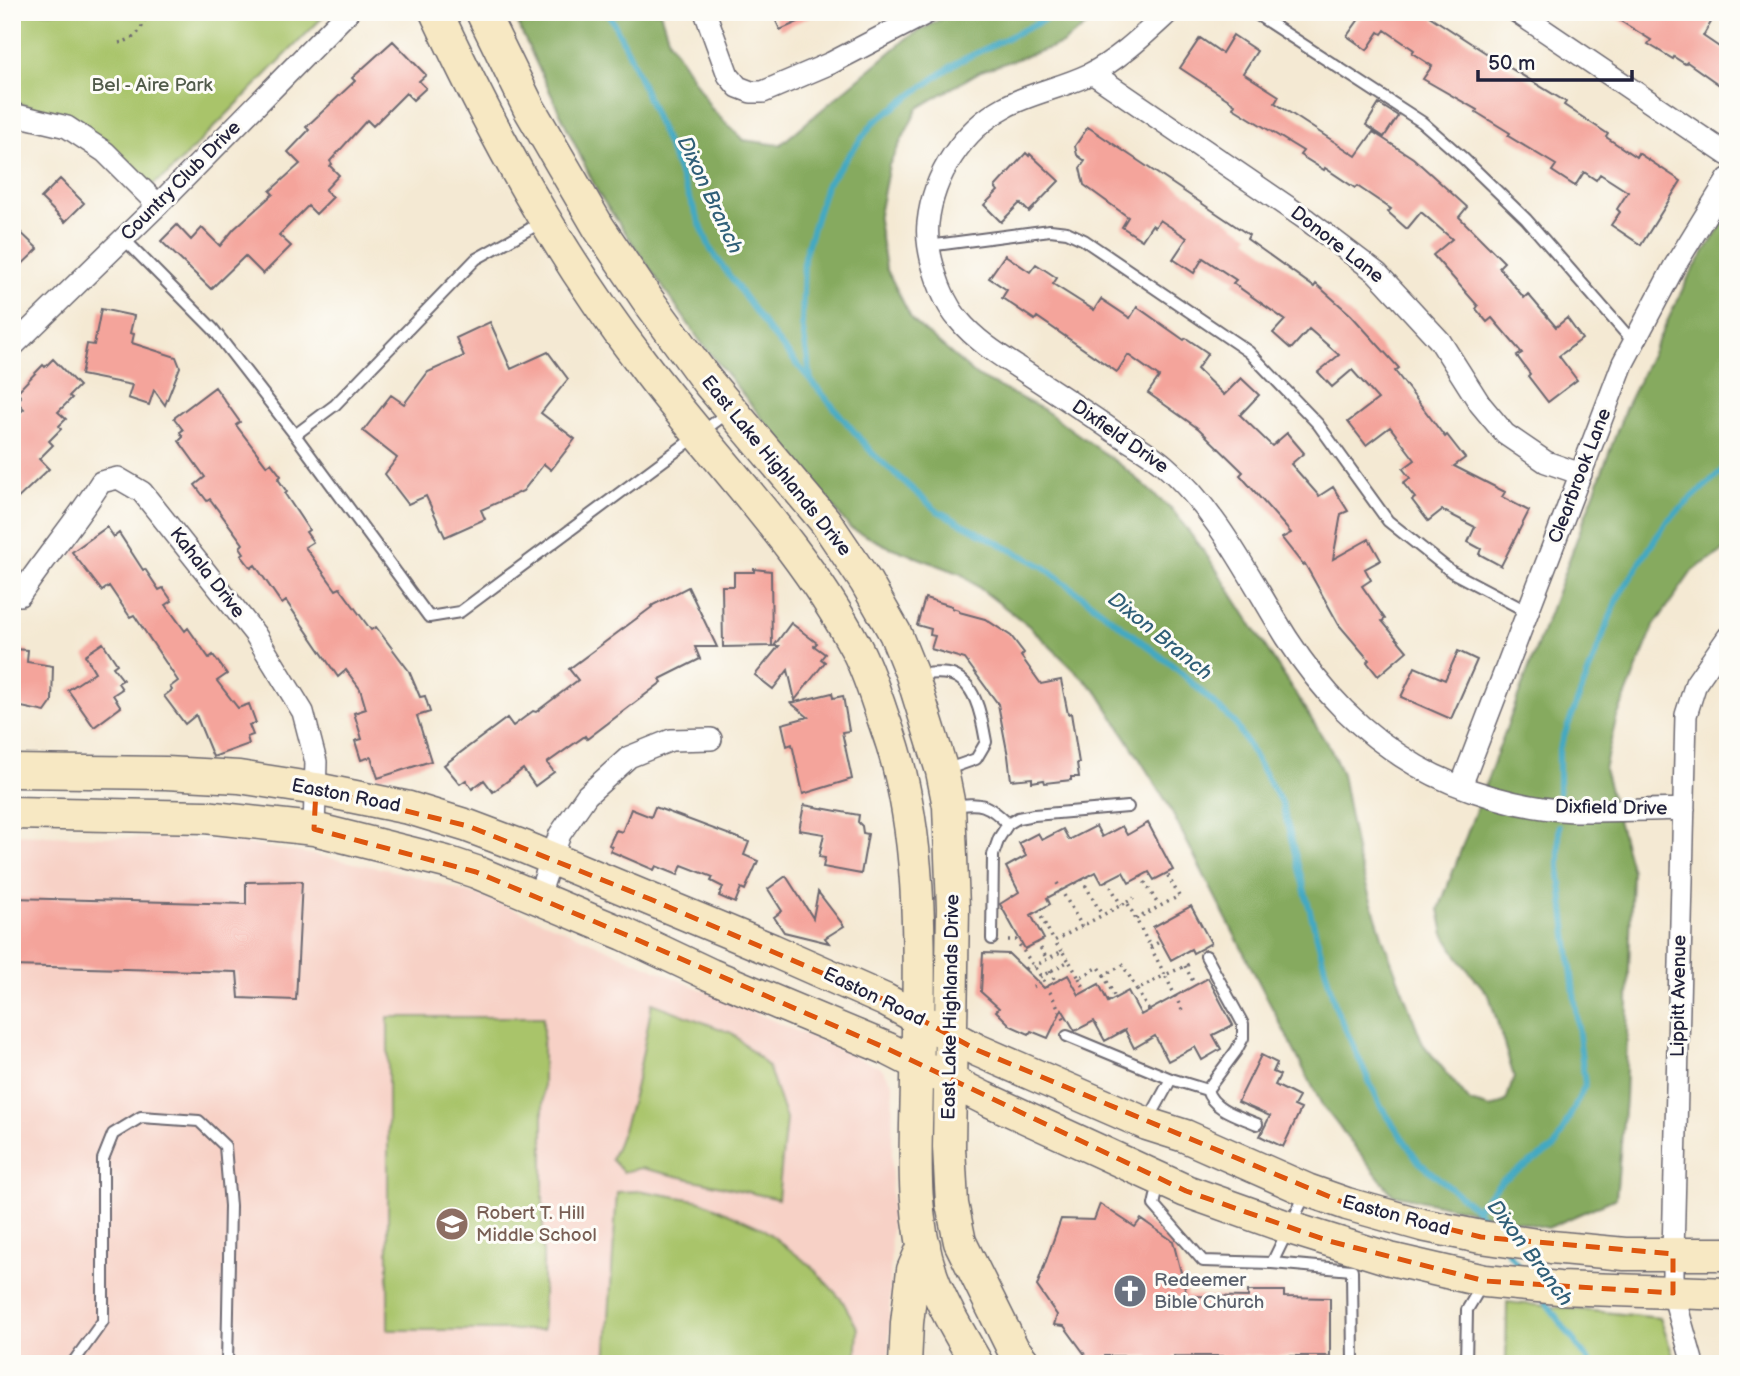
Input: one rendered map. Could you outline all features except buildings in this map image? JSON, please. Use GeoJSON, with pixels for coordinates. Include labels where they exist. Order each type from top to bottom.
{"type":"FeatureCollection","features":[{"type":"Feature","properties":{"kind":"main road","name":"East Lake Highlands Drive"},"geometry":{"type":"LineString","coordinates":[[436,12],[511,165],[545,220],[639,360],[698,436],[803,560],[862,660],[898,762],[910,820],[916,899],[917,1205],[932,1276],[951,1318],[977,1364]]}},
{"type":"Feature","properties":{"kind":"main road","name":"East Lake Highlands Drive"},"geometry":{"type":"LineString","coordinates":[[482,12],[529,108],[599,228],[647,299],[731,411],[825,521],[866,582],[895,633],[912,675],[942,771],[949,806],[953,908],[949,1147],[951,1193],[960,1242],[1013,1349],[1025,1364]]}},
{"type":"Feature","properties":{"kind":"main road","name":"Easton Road"},"geometry":{"type":"LineString","coordinates":[[12,771],[166,773],[226,777],[316,789],[409,808],[468,826],[551,858],[772,950],[885,1000],[977,1050],[1147,1124],[1185,1136],[1307,1190],[1347,1204],[1422,1225],[1551,1247],[1625,1254],[1728,1254]]}},
{"type":"Feature","properties":{"kind":"main road","name":"Easton Road"},"geometry":{"type":"LineString","coordinates":[[12,813],[205,817],[314,830],[446,862],[624,934],[711,975],[917,1063],[1160,1180],[1290,1228],[1390,1259],[1485,1281],[1559,1288],[1728,1294]]}},
{"type":"Feature","properties":{"kind":"main road"},"geometry":{"type":"LineString","coordinates":[[905,1364],[913,1270],[924,1244]]}},
{"type":"Feature","properties":{"kind":"street","name":"Country Club Drive"},"geometry":{"type":"LineString","coordinates":[[12,347],[124,239],[348,12]]}},
{"type":"Feature","properties":{"kind":"street"},"geometry":{"type":"LineString","coordinates":[[705,12],[728,75],[738,87],[751,92],[763,92],[831,63],[929,12]]}},
{"type":"Feature","properties":{"kind":"street","name":"Dixfield Drive"},"geometry":{"type":"LineString","coordinates":[[1168,12],[1133,45],[1092,73],[1004,107],[966,138],[944,168],[927,226],[928,246],[941,289],[956,317],[989,349],[1163,465],[1195,496],[1316,680],[1350,719],[1386,747],[1410,762],[1461,786],[1503,800],[1570,811],[1684,809]]}},
{"type":"Feature","properties":{"kind":"street"},"geometry":{"type":"LineString","coordinates":[[1517,12],[1728,155]]}},
{"type":"Feature","properties":{"kind":"street","name":"Donore Lane"},"geometry":{"type":"LineString","coordinates":[[1092,73],[1307,219],[1377,273],[1440,341],[1480,404],[1505,434],[1546,462],[1581,474]]}},
{"type":"Feature","properties":{"kind":"street"},"geometry":{"type":"LineString","coordinates":[[12,114],[67,127],[105,152],[158,205]]}},
{"type":"Feature","properties":{"kind":"street","name":"Clearbrook Lane"},"geometry":{"type":"LineString","coordinates":[[1461,786],[1623,363],[1674,267],[1728,179]]}},
{"type":"Feature","properties":{"kind":"street","name":"Kahala Drive"},"geometry":{"type":"LineString","coordinates":[[20,595],[80,515],[101,482],[118,478],[142,492],[254,634],[303,712],[316,762],[314,830]]}},
{"type":"Feature","properties":{"kind":"street","name":"Lippitt Avenue"},"geometry":{"type":"LineString","coordinates":[[1693,1364],[1673,1293],[1672,1254],[1686,715],[1696,683],[1728,637]]}},
{"type":"Feature","properties":{"kind":"street"},"geometry":{"type":"LineString","coordinates":[[538,898],[560,834],[587,795],[629,757],[671,740],[711,739]]}},
{"type":"Feature","properties":{"kind":"lane"},"geometry":{"type":"LineString","coordinates":[[1253,12],[1433,131],[1525,219],[1634,343]]}},
{"type":"Feature","properties":{"kind":"lane"},"geometry":{"type":"LineString","coordinates":[[295,435],[335,405],[476,259],[545,220]]}},
{"type":"Feature","properties":{"kind":"lane"},"geometry":{"type":"LineString","coordinates":[[928,246],[1050,229],[1067,232],[1084,240],[1249,352],[1318,424],[1388,521],[1452,572],[1528,612]]}},
{"type":"Feature","properties":{"kind":"lane"},"geometry":{"type":"LineString","coordinates":[[124,239],[213,328],[429,617],[460,612],[731,411]]}},
{"type":"Feature","properties":{"kind":"lane"},"geometry":{"type":"LineString","coordinates":[[912,675],[950,674],[967,686],[980,710],[986,742],[976,759],[942,771]]}},
{"type":"Feature","properties":{"kind":"lane"},"geometry":{"type":"LineString","coordinates":[[949,806],[976,803],[986,805],[1008,824]]}},
{"type":"Feature","properties":{"kind":"lane"},"geometry":{"type":"LineString","coordinates":[[992,939],[993,855],[1008,824],[1018,818],[1034,815],[1128,807]]}},
{"type":"Feature","properties":{"kind":"lane"},"geometry":{"type":"LineString","coordinates":[[1206,956],[1243,1024],[1243,1038],[1237,1052],[1207,1090]]}},
{"type":"Feature","properties":{"kind":"lane"},"geometry":{"type":"LineString","coordinates":[[1067,1036],[1171,1079],[1207,1090]]}},
{"type":"Feature","properties":{"kind":"lane"},"geometry":{"type":"LineString","coordinates":[[1147,1124],[1171,1079]]}},
{"type":"Feature","properties":{"kind":"lane"},"geometry":{"type":"LineString","coordinates":[[1207,1090],[1209,1099],[1217,1106],[1257,1124]]}},
{"type":"Feature","properties":{"kind":"lane"},"geometry":{"type":"LineString","coordinates":[[72,1364],[103,1321],[103,1158],[113,1134],[141,1117],[199,1121],[225,1146],[230,1206],[227,1364]]}},
{"type":"Feature","properties":{"kind":"lane"},"geometry":{"type":"LineString","coordinates":[[1160,1180],[1154,1205],[1203,1261],[1272,1263],[1352,1270],[1353,1364]]}},
{"type":"Feature","properties":{"kind":"lane"},"geometry":{"type":"LineString","coordinates":[[1272,1263],[1307,1190]]}},
{"type":"Feature","properties":{"kind":"lane"},"geometry":{"type":"LineString","coordinates":[[1466,1364],[1467,1310],[1485,1281]]}},
{"type":"Feature","properties":{"kind":"path"},"geometry":{"type":"LineString","coordinates":[[119,43],[127,41],[141,30],[146,12]]}},
{"type":"Feature","properties":{"kind":"path"},"geometry":{"type":"LineString","coordinates":[[1136,919],[1178,895],[1167,874]]}},
{"type":"Feature","properties":{"kind":"path"},"geometry":{"type":"LineString","coordinates":[[1141,876],[1159,906]]}},
{"type":"Feature","properties":{"kind":"path"},"geometry":{"type":"LineString","coordinates":[[1082,879],[1102,915]]}},
{"type":"Feature","properties":{"kind":"path"},"geometry":{"type":"LineString","coordinates":[[1107,880],[1121,905]]}},
{"type":"Feature","properties":{"kind":"path"},"geometry":{"type":"LineString","coordinates":[[1057,883],[1082,926]]}},
{"type":"Feature","properties":{"kind":"path"},"geometry":{"type":"LineString","coordinates":[[1054,941],[1134,898]]}},
{"type":"Feature","properties":{"kind":"path"},"geometry":{"type":"LineString","coordinates":[[1127,902],[1182,1010]]}},
{"type":"Feature","properties":{"kind":"path"},"geometry":{"type":"LineString","coordinates":[[1038,911],[1086,991]]}},
{"type":"Feature","properties":{"kind":"path"},"geometry":{"type":"LineString","coordinates":[[992,939],[1016,940],[1031,966],[1044,981],[1068,1026],[1067,1036]]}},
{"type":"Feature","properties":{"kind":"path"},"geometry":{"type":"LineString","coordinates":[[1037,942],[1047,959]]}},
{"type":"Feature","properties":{"kind":"path"},"geometry":{"type":"LineString","coordinates":[[1150,947],[1161,942]]}},
{"type":"Feature","properties":{"kind":"path"},"geometry":{"type":"LineString","coordinates":[[1025,969],[1062,951]]}},
{"type":"Feature","properties":{"kind":"path"},"geometry":{"type":"LineString","coordinates":[[1137,990],[1206,956]]}},
{"type":"Feature","properties":{"kind":"path"},"geometry":{"type":"LineString","coordinates":[[1040,977],[1069,961]]}},
{"type":"Feature","properties":{"kind":"path"},"geometry":{"type":"LineString","coordinates":[[1104,975],[1123,965],[1149,1011]]}},
{"type":"Feature","properties":{"kind":"path"},"geometry":{"type":"LineString","coordinates":[[1185,966],[1195,985]]}},
{"type":"Feature","properties":{"kind":"path"},"geometry":{"type":"LineString","coordinates":[[1079,978],[1100,967],[1115,998]]}},
{"type":"Feature","properties":{"kind":"path"},"geometry":{"type":"LineString","coordinates":[[1050,971],[1055,982]]}},
{"type":"Feature","properties":{"kind":"path"},"geometry":{"type":"LineString","coordinates":[[1033,987],[1044,981]]}},
{"type":"Feature","properties":{"kind":"highlighted area"},"geometry":{"type":"Polygon","coordinates":[[[316,789],[468,826],[650,899],[885,1000],[977,1050],[1347,1204],[1481,1237],[1673,1254],[1673,1293],[1485,1281],[1329,1241],[1186,1191],[888,1049],[476,872],[314,829],[316,789]]]}},
{"type":"Feature","properties":{"kind":"shaded area","name":"Robert T. Hill Middle School"},"geometry":{"type":"Polygon","coordinates":[[[12,834],[226,841],[399,872],[486,898],[881,1068],[893,1083],[889,1364],[12,1364],[12,834]]]}},
{"type":"Feature","properties":{"kind":"green space","name":"Bel - Aire Park"},"geometry":{"type":"Polygon","coordinates":[[[18,12],[328,12],[167,175],[152,185],[48,112],[12,101],[12,22],[18,12]]]}},
{"type":"Feature","properties":{"kind":"green space"},"geometry":{"type":"Polygon","coordinates":[[[512,12],[660,12],[669,40],[712,109],[743,140],[780,145],[907,38],[953,12],[1104,12],[1062,44],[981,71],[918,108],[889,165],[878,220],[886,268],[912,320],[977,376],[1043,409],[1122,466],[1174,512],[1213,564],[1331,750],[1342,774],[1357,856],[1383,939],[1423,1044],[1470,1102],[1491,1108],[1506,1101],[1514,1077],[1489,995],[1461,962],[1444,934],[1439,909],[1626,407],[1688,278],[1728,215],[1728,548],[1693,570],[1654,626],[1616,720],[1604,769],[1632,871],[1625,1100],[1616,1198],[1548,1228],[1392,1194],[1322,1105],[1166,801],[1098,693],[1029,626],[961,574],[887,546],[850,528],[700,341],[598,193],[512,12]]]}},
{"type":"Feature","properties":{"kind":"green space"},"geometry":{"type":"Polygon","coordinates":[[[652,1003],[732,1033],[768,1066],[786,1119],[778,1199],[641,1168],[623,1172],[611,1159],[631,1102],[652,1003]]]}},
{"type":"Feature","properties":{"kind":"green space"},"geometry":{"type":"Polygon","coordinates":[[[388,1017],[543,1017],[543,1330],[388,1330],[388,1017]]]}},
{"type":"Feature","properties":{"kind":"green space"},"geometry":{"type":"Polygon","coordinates":[[[643,1191],[701,1201],[762,1228],[811,1266],[842,1300],[858,1329],[856,1364],[606,1364],[617,1192],[643,1191]]]}},
{"type":"Feature","properties":{"kind":"green space"},"geometry":{"type":"Polygon","coordinates":[[[1507,1302],[1660,1318],[1676,1364],[1506,1364],[1507,1302]]]}},
{"type":"Feature","properties":{"kind":"waterway","name":"Dixon Branch"},"geometry":{"type":"LineString","coordinates":[[608,12],[629,53],[711,250],[769,331],[874,455],[936,510],[1044,567],[1176,668],[1235,723],[1282,804],[1335,1006],[1380,1105],[1419,1162],[1476,1209],[1490,1228]]}},
{"type":"Feature","properties":{"kind":"waterway"},"geometry":{"type":"LineString","coordinates":[[811,380],[802,324],[804,257],[826,185],[874,122],[956,63],[1060,12]]}},
{"type":"Feature","properties":{"kind":"waterway"},"geometry":{"type":"LineString","coordinates":[[1559,793],[1559,749],[1617,599],[1666,522],[1728,465]]}},
{"type":"Feature","properties":{"kind":"waterway"},"geometry":{"type":"LineString","coordinates":[[1476,1209],[1503,1180],[1555,1147],[1585,1085],[1559,867],[1559,826]]}},
{"type":"Feature","properties":{"kind":"waterway","name":"Dixon Branch"},"geometry":{"type":"LineString","coordinates":[[1507,1251],[1524,1273]]}},
{"type":"Feature","properties":{"kind":"waterway","name":"Dixon Branch"},"geometry":{"type":"LineString","coordinates":[[1541,1296],[1591,1364]]}},
{"type":"Feature","properties":{"kind":"place","name":"Robert T. Hill Middle School"},"geometry":{"type":"Point","coordinates":[452,1224]}},
{"type":"Feature","properties":{"kind":"place","name":"Redeemer Bible Church"},"geometry":{"type":"Point","coordinates":[1130,1291]}}]}
